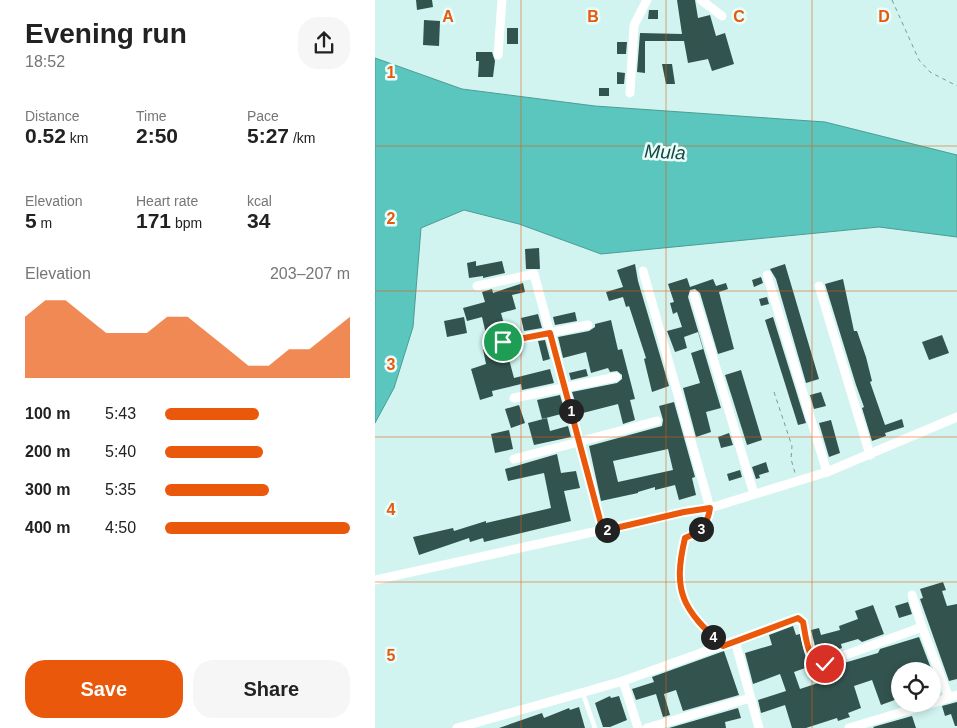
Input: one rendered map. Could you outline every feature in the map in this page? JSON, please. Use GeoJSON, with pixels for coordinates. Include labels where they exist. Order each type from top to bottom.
{"type":"FeatureCollection","features":[{"type":"Feature","properties":{"kind":"street"},"geometry":{"type":"LineString","coordinates":[[498,55],[502,0]]}},
{"type":"Feature","properties":{"kind":"street"},"geometry":{"type":"LineString","coordinates":[[630,93],[634,25],[647,0]]}},
{"type":"Feature","properties":{"kind":"street"},"geometry":{"type":"LineString","coordinates":[[701,0],[722,16]]}},
{"type":"Feature","properties":{"kind":"street"},"geometry":{"type":"LineString","coordinates":[[643,271],[710,508]]}},
{"type":"Feature","properties":{"kind":"street"},"geometry":{"type":"LineString","coordinates":[[477,286],[535,274],[603,531]]}},
{"type":"Feature","properties":{"kind":"street"},"geometry":{"type":"LineString","coordinates":[[767,275],[827,472]]}},
{"type":"Feature","properties":{"kind":"street"},"geometry":{"type":"LineString","coordinates":[[819,286],[870,455]]}},
{"type":"Feature","properties":{"kind":"street"},"geometry":{"type":"LineString","coordinates":[[694,295],[754,494]]}},
{"type":"Feature","properties":{"kind":"street"},"geometry":{"type":"LineString","coordinates":[[503,342],[588,325]]}},
{"type":"Feature","properties":{"kind":"street"},"geometry":{"type":"LineString","coordinates":[[514,398],[615,377]]}},
{"type":"Feature","properties":{"kind":"street"},"geometry":{"type":"LineString","coordinates":[[375,580],[684,512],[710,508],[827,472],[957,417]]}},
{"type":"Feature","properties":{"kind":"street"},"geometry":{"type":"LineString","coordinates":[[514,459],[579,443],[657,420]]}},
{"type":"Feature","properties":{"kind":"street"},"geometry":{"type":"LineString","coordinates":[[912,595],[921,627],[953,696],[941,700]]}},
{"type":"Feature","properties":{"kind":"street"},"geometry":{"type":"LineString","coordinates":[[457,728],[583,694],[798,618],[803,622],[812,658],[821,664],[921,627]]}},
{"type":"Feature","properties":{"kind":"street"},"geometry":{"type":"LineString","coordinates":[[735,641],[759,728]]}},
{"type":"Feature","properties":{"kind":"street"},"geometry":{"type":"LineString","coordinates":[[623,681],[638,728]]}},
{"type":"Feature","properties":{"kind":"street"},"geometry":{"type":"LineString","coordinates":[[647,728],[750,698]]}},
{"type":"Feature","properties":{"kind":"street"},"geometry":{"type":"LineString","coordinates":[[849,728],[902,712]]}},
{"type":"Feature","properties":{"kind":"lane"},"geometry":{"type":"LineString","coordinates":[[583,694],[595,728]]}},
{"type":"Feature","properties":{"kind":"path"},"geometry":{"type":"LineString","coordinates":[[893,0],[919,60],[930,72],[957,86]]}},
{"type":"Feature","properties":{"kind":"path"},"geometry":{"type":"LineString","coordinates":[[774,392],[793,446],[791,459],[793,470],[803,480]]}},
{"type":"Feature","properties":{"kind":"path"},"geometry":{"type":"LineString","coordinates":[[710,508],[709,519],[705,524],[697,533],[685,538],[682,551],[680,590],[691,614],[723,646]]}},
{"type":"Feature","properties":{"kind":"water","name":"Mula"},"geometry":{"type":"Polygon","coordinates":[[[375,58],[462,89],[595,106],[825,122],[957,155],[957,237],[879,227],[601,254],[519,224],[464,210],[421,228],[413,327],[394,388],[375,423],[375,58]]]}},
{"type":"Feature","properties":{"kind":"building"},"geometry":{"type":"Polygon","coordinates":[[[416,0],[432,0],[433,7],[417,10],[416,0]]]}},
{"type":"Feature","properties":{"kind":"building"},"geometry":{"type":"Polygon","coordinates":[[[677,0],[695,0],[698,18],[710,15],[716,36],[725,33],[734,64],[712,71],[708,59],[688,63],[684,41],[645,41],[645,73],[637,72],[640,33],[682,34],[677,0]]]}},
{"type":"Feature","properties":{"kind":"building"},"geometry":{"type":"Polygon","coordinates":[[[649,10],[658,10],[658,19],[648,19],[649,10]]]}},
{"type":"Feature","properties":{"kind":"building"},"geometry":{"type":"Polygon","coordinates":[[[424,20],[440,21],[439,46],[423,45],[424,20]]]}},
{"type":"Feature","properties":{"kind":"building"},"geometry":{"type":"Polygon","coordinates":[[[507,28],[518,28],[518,44],[507,44],[507,28]]]}},
{"type":"Feature","properties":{"kind":"building"},"geometry":{"type":"Polygon","coordinates":[[[617,42],[627,42],[626,54],[617,54],[617,42]]]}},
{"type":"Feature","properties":{"kind":"building"},"geometry":{"type":"Polygon","coordinates":[[[476,52],[492,52],[495,61],[493,77],[478,77],[479,61],[476,61],[476,52]]]}},
{"type":"Feature","properties":{"kind":"building"},"geometry":{"type":"Polygon","coordinates":[[[662,64],[672,64],[675,84],[666,84],[662,64]]]}},
{"type":"Feature","properties":{"kind":"building"},"geometry":{"type":"Polygon","coordinates":[[[617,72],[625,73],[624,84],[617,84],[617,72]]]}},
{"type":"Feature","properties":{"kind":"building"},"geometry":{"type":"Polygon","coordinates":[[[599,88],[609,88],[609,96],[599,96],[599,88]]]}},
{"type":"Feature","properties":{"kind":"building"},"geometry":{"type":"Polygon","coordinates":[[[539,248],[540,269],[526,269],[525,249],[539,248]]]}},
{"type":"Feature","properties":{"kind":"building"},"geometry":{"type":"Polygon","coordinates":[[[476,261],[476,266],[502,261],[505,273],[483,278],[483,276],[469,278],[467,263],[476,261]]]}},
{"type":"Feature","properties":{"kind":"building"},"geometry":{"type":"Polygon","coordinates":[[[635,264],[638,281],[669,386],[652,392],[644,359],[646,358],[629,306],[626,307],[623,297],[609,301],[606,292],[623,287],[617,270],[635,264]]]}},
{"type":"Feature","properties":{"kind":"building"},"geometry":{"type":"Polygon","coordinates":[[[785,264],[819,379],[806,383],[776,279],[770,269],[785,264]]]}},
{"type":"Feature","properties":{"kind":"building"},"geometry":{"type":"Polygon","coordinates":[[[761,277],[763,283],[754,287],[752,280],[761,277]]]}},
{"type":"Feature","properties":{"kind":"building"},"geometry":{"type":"Polygon","coordinates":[[[687,278],[690,287],[713,279],[716,286],[726,283],[728,289],[719,292],[734,349],[718,354],[700,293],[695,289],[690,290],[688,297],[721,408],[706,412],[711,432],[696,437],[683,388],[700,383],[691,353],[703,349],[698,332],[684,337],[687,348],[675,352],[667,331],[682,327],[677,312],[673,314],[670,303],[674,302],[668,284],[687,278]]]}},
{"type":"Feature","properties":{"kind":"building"},"geometry":{"type":"Polygon","coordinates":[[[843,279],[854,331],[857,331],[866,357],[872,381],[870,382],[885,425],[902,419],[904,427],[885,433],[886,436],[872,441],[862,408],[864,407],[825,284],[843,279]]]}},
{"type":"Feature","properties":{"kind":"building"},"geometry":{"type":"Polygon","coordinates":[[[523,283],[525,292],[512,295],[516,309],[501,313],[507,335],[499,338],[497,344],[501,348],[506,348],[514,378],[550,369],[554,383],[522,390],[521,384],[492,391],[493,396],[480,400],[471,369],[486,364],[483,349],[489,347],[482,317],[467,321],[463,308],[485,302],[482,292],[492,289],[493,293],[523,283]]]}},
{"type":"Feature","properties":{"kind":"building"},"geometry":{"type":"Polygon","coordinates":[[[767,297],[769,304],[761,306],[759,299],[767,297]]]}},
{"type":"Feature","properties":{"kind":"building"},"geometry":{"type":"Polygon","coordinates":[[[575,312],[577,321],[555,325],[553,317],[575,312]]]}},
{"type":"Feature","properties":{"kind":"building"},"geometry":{"type":"Polygon","coordinates":[[[538,314],[542,328],[524,331],[521,318],[538,314]]]}},
{"type":"Feature","properties":{"kind":"building"},"geometry":{"type":"Polygon","coordinates":[[[464,317],[467,333],[447,337],[444,321],[464,317]]]}},
{"type":"Feature","properties":{"kind":"building"},"geometry":{"type":"Polygon","coordinates":[[[773,317],[806,423],[798,425],[765,320],[773,317]]]}},
{"type":"Feature","properties":{"kind":"building"},"geometry":{"type":"Polygon","coordinates":[[[611,320],[618,350],[622,349],[635,399],[630,400],[635,420],[623,424],[618,404],[579,414],[572,392],[617,383],[622,379],[622,375],[617,371],[610,372],[608,368],[591,373],[586,352],[563,358],[558,337],[589,331],[595,327],[595,324],[611,320]]]}},
{"type":"Feature","properties":{"kind":"building"},"geometry":{"type":"Polygon","coordinates":[[[942,335],[949,353],[929,360],[922,342],[942,335]]]}},
{"type":"Feature","properties":{"kind":"building"},"geometry":{"type":"Polygon","coordinates":[[[545,340],[550,359],[543,361],[538,341],[545,340]]]}},
{"type":"Feature","properties":{"kind":"building"},"geometry":{"type":"Polygon","coordinates":[[[586,369],[588,376],[571,380],[569,373],[586,369]]]}},
{"type":"Feature","properties":{"kind":"building"},"geometry":{"type":"Polygon","coordinates":[[[741,370],[762,440],[747,445],[725,375],[741,370]]]}},
{"type":"Feature","properties":{"kind":"building"},"geometry":{"type":"Polygon","coordinates":[[[821,392],[826,406],[814,409],[810,395],[821,392]]]}},
{"type":"Feature","properties":{"kind":"building"},"geometry":{"type":"Polygon","coordinates":[[[560,395],[565,413],[542,419],[537,400],[560,395]]]}},
{"type":"Feature","properties":{"kind":"building"},"geometry":{"type":"Polygon","coordinates":[[[674,402],[695,477],[692,478],[696,495],[679,500],[675,485],[655,490],[655,487],[638,493],[601,501],[589,446],[662,426],[663,420],[659,406],[674,402]],[[668,449],[613,461],[618,482],[673,470],[668,449]]]}},
{"type":"Feature","properties":{"kind":"building"},"geometry":{"type":"Polygon","coordinates":[[[519,405],[525,423],[511,428],[505,409],[519,405]]]}},
{"type":"Feature","properties":{"kind":"building"},"geometry":{"type":"Polygon","coordinates":[[[547,418],[550,431],[568,426],[571,437],[534,445],[528,423],[547,418]]]}},
{"type":"Feature","properties":{"kind":"building"},"geometry":{"type":"Polygon","coordinates":[[[831,420],[840,453],[829,457],[819,423],[831,420]]]}},
{"type":"Feature","properties":{"kind":"building"},"geometry":{"type":"Polygon","coordinates":[[[509,430],[513,449],[495,453],[491,434],[509,430]]]}},
{"type":"Feature","properties":{"kind":"building"},"geometry":{"type":"Polygon","coordinates":[[[729,433],[733,445],[721,448],[718,437],[729,433]]]}},
{"type":"Feature","properties":{"kind":"building"},"geometry":{"type":"Polygon","coordinates":[[[557,454],[561,473],[576,471],[580,488],[564,491],[571,521],[484,542],[483,538],[470,542],[469,538],[419,555],[413,537],[453,528],[454,531],[486,521],[486,523],[551,508],[544,473],[508,481],[505,469],[557,454]]]}},
{"type":"Feature","properties":{"kind":"building"},"geometry":{"type":"Polygon","coordinates":[[[766,462],[769,472],[759,475],[760,478],[756,479],[752,467],[766,462]]]}},
{"type":"Feature","properties":{"kind":"building"},"geometry":{"type":"Polygon","coordinates":[[[740,470],[742,477],[729,481],[727,474],[740,470]]]}},
{"type":"Feature","properties":{"kind":"building"},"geometry":{"type":"Polygon","coordinates":[[[943,582],[946,590],[942,591],[947,606],[957,604],[957,679],[949,681],[920,599],[923,598],[920,589],[943,582]]]}},
{"type":"Feature","properties":{"kind":"building"},"geometry":{"type":"Polygon","coordinates":[[[908,602],[912,614],[899,618],[895,606],[908,602]]]}},
{"type":"Feature","properties":{"kind":"building"},"geometry":{"type":"Polygon","coordinates":[[[873,605],[884,634],[862,642],[858,639],[841,644],[842,648],[820,656],[817,654],[811,630],[819,628],[821,635],[840,630],[839,626],[858,619],[855,611],[873,605]]]}},
{"type":"Feature","properties":{"kind":"building"},"geometry":{"type":"Polygon","coordinates":[[[793,626],[796,635],[800,634],[808,667],[794,672],[800,689],[824,681],[820,670],[878,653],[880,649],[919,637],[929,662],[891,662],[891,701],[881,705],[872,680],[854,686],[861,708],[848,713],[850,717],[838,721],[837,718],[806,728],[792,728],[785,705],[761,713],[758,700],[786,691],[780,674],[753,684],[745,653],[772,645],[769,635],[793,626]]]}},
{"type":"Feature","properties":{"kind":"building"},"geometry":{"type":"Polygon","coordinates":[[[724,651],[739,695],[683,711],[676,690],[664,694],[670,715],[663,717],[656,694],[636,700],[632,689],[654,682],[652,677],[724,651]]]}},
{"type":"Feature","properties":{"kind":"building"},"geometry":{"type":"Polygon","coordinates":[[[610,696],[611,698],[619,696],[627,720],[610,727],[603,727],[595,703],[610,696]]]}},
{"type":"Feature","properties":{"kind":"building"},"geometry":{"type":"Polygon","coordinates":[[[957,702],[957,726],[955,726],[951,714],[945,716],[942,706],[957,702]]]}},
{"type":"Feature","properties":{"kind":"building"},"geometry":{"type":"Polygon","coordinates":[[[579,707],[585,728],[499,728],[542,713],[544,718],[569,708],[570,710],[579,707]]]}},
{"type":"Feature","properties":{"kind":"building"},"geometry":{"type":"Polygon","coordinates":[[[738,708],[741,718],[725,722],[726,728],[669,728],[738,708]]]}},
{"type":"Feature","properties":{"kind":"building"},"geometry":{"type":"Polygon","coordinates":[[[912,716],[916,728],[873,727],[912,716]]]}},
{"type":"Feature","properties":{"kind":"route"},"geometry":{"type":"LineString","coordinates":[[503,342],[550,333],[603,531],[684,512],[710,508],[709,519],[697,533],[685,538],[682,551],[680,590],[691,614],[723,646],[798,618],[803,622],[812,658],[817,663],[825,664]]}}]}
